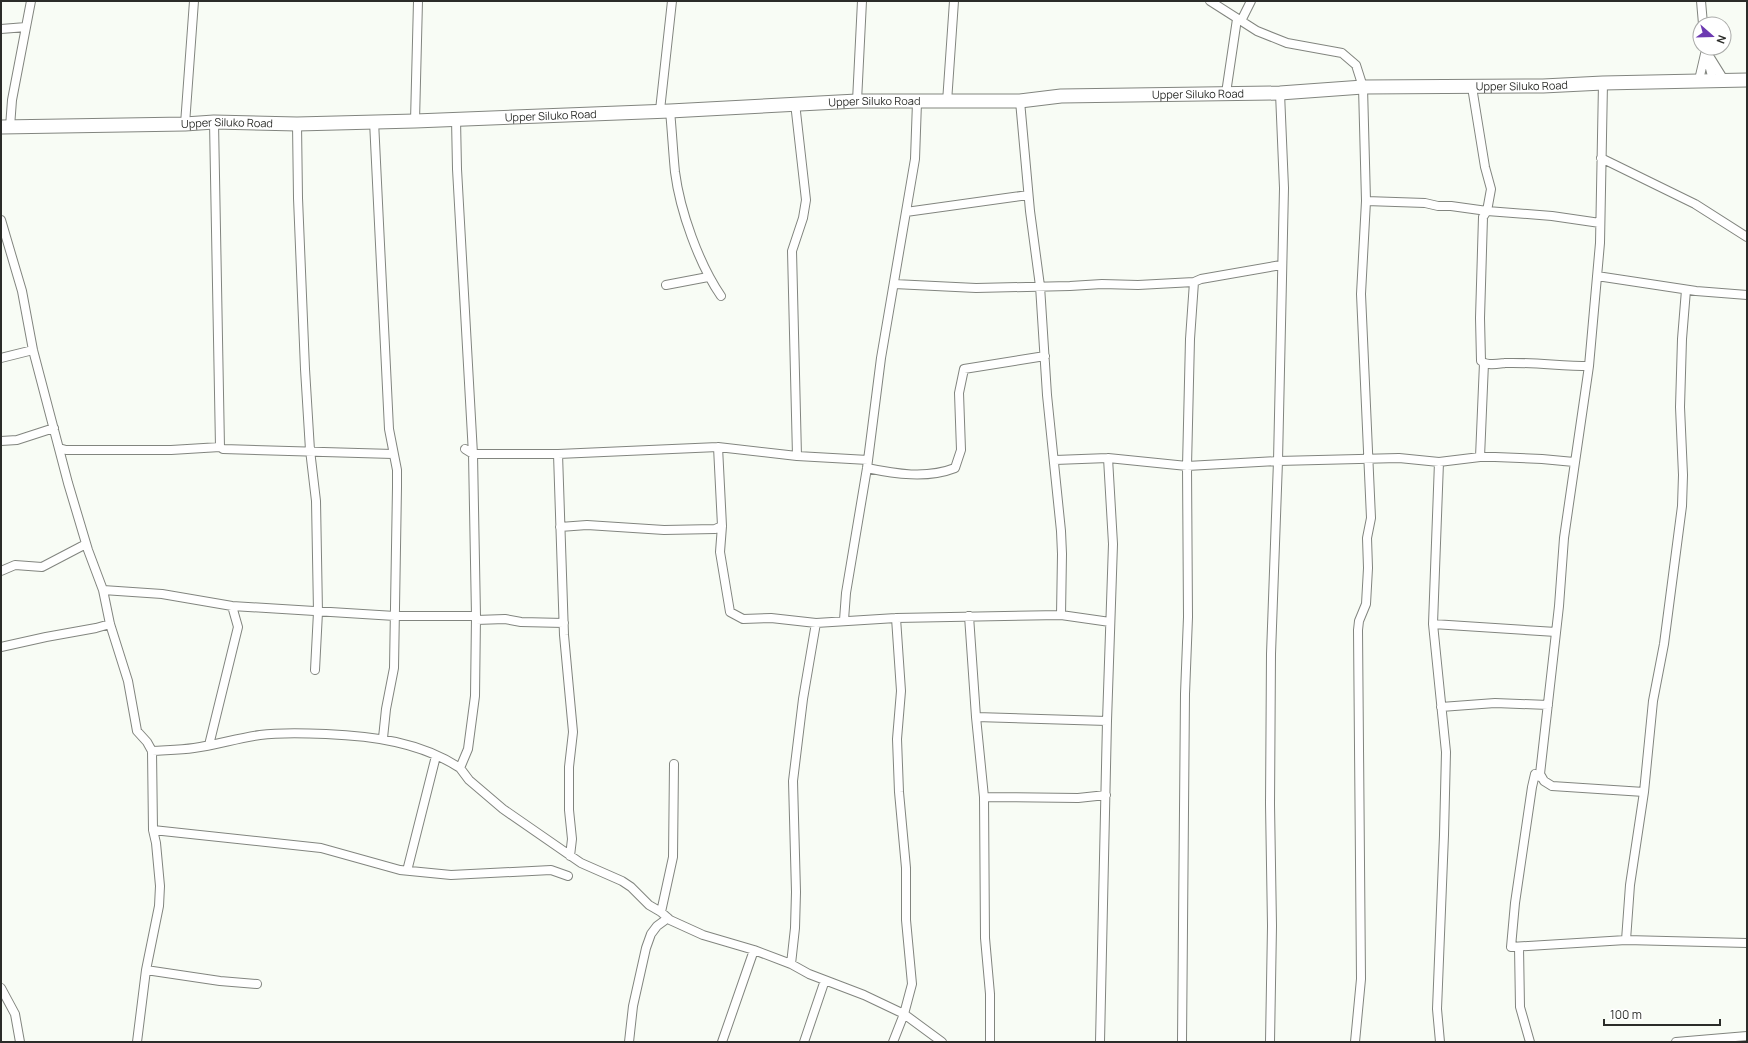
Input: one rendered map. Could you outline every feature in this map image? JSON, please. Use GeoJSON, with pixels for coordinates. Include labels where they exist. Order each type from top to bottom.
{"type":"FeatureCollection","features":[{"type":"Feature","properties":{"kind":"main road","name":"Upper Siluko Road"},"geometry":{"type":"LineString","coordinates":[[6,127],[185,124],[214,122],[297,124],[414,121],[858,101],[1020,101],[1061,96],[1280,93],[1364,87],[1543,86],[1699,80],[1747,80]]}},
{"type":"Feature","properties":{"kind":"street"},"geometry":{"type":"LineString","coordinates":[[6,127],[31,1]]}},
{"type":"Feature","properties":{"kind":"street"},"geometry":{"type":"LineString","coordinates":[[185,124],[194,1]]}},
{"type":"Feature","properties":{"kind":"street"},"geometry":{"type":"LineString","coordinates":[[414,121],[418,1]]}},
{"type":"Feature","properties":{"kind":"street"},"geometry":{"type":"LineString","coordinates":[[672,1],[665,110],[683,209],[704,277],[721,296]]}},
{"type":"Feature","properties":{"kind":"street"},"geometry":{"type":"LineString","coordinates":[[858,101],[862,1]]}},
{"type":"Feature","properties":{"kind":"street"},"geometry":{"type":"LineString","coordinates":[[947,102],[954,1]]}},
{"type":"Feature","properties":{"kind":"street"},"geometry":{"type":"LineString","coordinates":[[1210,1],[1257,31],[1287,43],[1342,53],[1356,65],[1364,87],[1366,201],[1361,294],[1371,518],[1367,538],[1368,568],[1366,604],[1359,620],[1358,630],[1361,979],[1355,1042]]}},
{"type":"Feature","properties":{"kind":"street"},"geometry":{"type":"LineString","coordinates":[[1226,93],[1239,20],[1251,1]]}},
{"type":"Feature","properties":{"kind":"street"},"geometry":{"type":"LineString","coordinates":[[1701,1],[1702,16]]}},
{"type":"Feature","properties":{"kind":"street"},"geometry":{"type":"LineString","coordinates":[[1,29],[26,27]]}},
{"type":"Feature","properties":{"kind":"street"},"geometry":{"type":"LineString","coordinates":[[1699,80],[1705,56]]}},
{"type":"Feature","properties":{"kind":"street"},"geometry":{"type":"LineString","coordinates":[[1708,56],[1718,80]]}},
{"type":"Feature","properties":{"kind":"street"},"geometry":{"type":"LineString","coordinates":[[1708,56],[1718,80]]}},
{"type":"Feature","properties":{"kind":"street"},"geometry":{"type":"LineString","coordinates":[[1544,781],[1540,774],[1556,632],[1564,538],[1589,366],[1597,276],[1600,223],[1603,83]]}},
{"type":"Feature","properties":{"kind":"street"},"geometry":{"type":"LineString","coordinates":[[1472,87],[1485,167],[1491,189],[1487,211],[1484,213],[1483,217],[1480,318],[1481,361],[1484,363],[1480,457]]}},
{"type":"Feature","properties":{"kind":"street"},"geometry":{"type":"LineString","coordinates":[[1270,1042],[1272,926],[1270,804],[1271,654],[1278,461],[1281,265],[1284,188],[1280,93]]}},
{"type":"Feature","properties":{"kind":"street"},"geometry":{"type":"LineString","coordinates":[[1020,101],[1028,195],[1040,286],[1055,460],[1062,554],[1061,615]]}},
{"type":"Feature","properties":{"kind":"street"},"geometry":{"type":"LineString","coordinates":[[844,620],[846,593],[868,464],[881,358],[915,159],[917,102]]}},
{"type":"Feature","properties":{"kind":"street"},"geometry":{"type":"LineString","coordinates":[[795,104],[806,200],[803,218],[792,251],[797,456]]}},
{"type":"Feature","properties":{"kind":"street"},"geometry":{"type":"LineString","coordinates":[[456,119],[457,169],[473,454],[476,618],[475,696],[468,749],[460,768]]}},
{"type":"Feature","properties":{"kind":"street"},"geometry":{"type":"LineString","coordinates":[[214,122],[220,447]]}},
{"type":"Feature","properties":{"kind":"street"},"geometry":{"type":"LineString","coordinates":[[374,122],[389,429],[397,470],[394,668],[386,709],[383,738]]}},
{"type":"Feature","properties":{"kind":"street"},"geometry":{"type":"LineString","coordinates":[[297,124],[301,276],[310,450],[316,501],[318,612],[315,670]]}},
{"type":"Feature","properties":{"kind":"street"},"geometry":{"type":"LineString","coordinates":[[1601,158],[1695,204],[1747,237]]}},
{"type":"Feature","properties":{"kind":"street"},"geometry":{"type":"LineString","coordinates":[[906,212],[1028,195]]}},
{"type":"Feature","properties":{"kind":"street"},"geometry":{"type":"LineString","coordinates":[[1366,201],[1425,203],[1438,206],[1552,216],[1600,223]]}},
{"type":"Feature","properties":{"kind":"street"},"geometry":{"type":"LineString","coordinates":[[1,220],[22,291],[33,350],[68,483],[86,544],[103,590],[110,624],[128,681],[137,731],[147,742],[152,751],[153,830],[156,843],[160,886],[159,906],[146,970],[137,1042]]}},
{"type":"Feature","properties":{"kind":"street"},"geometry":{"type":"LineString","coordinates":[[894,284],[976,288],[1102,284],[1138,285],[1194,282],[1201,279],[1281,265]]}},
{"type":"Feature","properties":{"kind":"street"},"geometry":{"type":"LineString","coordinates":[[1597,276],[1686,290],[1747,295]]}},
{"type":"Feature","properties":{"kind":"street"},"geometry":{"type":"LineString","coordinates":[[1182,1042],[1185,694],[1188,617],[1187,466],[1190,340],[1194,282]]}},
{"type":"Feature","properties":{"kind":"street"},"geometry":{"type":"LineString","coordinates":[[1626,940],[1630,885],[1644,792],[1653,701],[1664,644],[1682,506],[1683,475],[1680,407],[1682,339],[1686,290]]}},
{"type":"Feature","properties":{"kind":"street"},"geometry":{"type":"LineString","coordinates":[[1,358],[33,350]]}},
{"type":"Feature","properties":{"kind":"street"},"geometry":{"type":"LineString","coordinates":[[465,449],[473,454],[558,454],[718,447],[868,464],[894,474],[942,473],[955,468],[961,450],[959,394],[964,369],[1045,356]]}},
{"type":"Feature","properties":{"kind":"street"},"geometry":{"type":"LineString","coordinates":[[1484,363],[1589,366]]}},
{"type":"Feature","properties":{"kind":"street"},"geometry":{"type":"LineString","coordinates":[[1,441],[17,440],[54,428]]}},
{"type":"Feature","properties":{"kind":"street"},"geometry":{"type":"LineString","coordinates":[[59,448],[66,450],[171,450],[220,447],[223,449],[310,450],[393,454]]}},
{"type":"Feature","properties":{"kind":"street"},"geometry":{"type":"LineString","coordinates":[[718,447],[722,526],[720,552],[730,612],[731,611],[743,619],[771,618],[816,623],[844,620],[896,618],[1061,615],[1110,622]]}},
{"type":"Feature","properties":{"kind":"street"},"geometry":{"type":"LineString","coordinates":[[558,454],[564,623],[573,732],[569,767],[569,810],[572,839],[570,856]]}},
{"type":"Feature","properties":{"kind":"street"},"geometry":{"type":"LineString","coordinates":[[1055,460],[1108,458],[1187,466],[1278,461],[1399,458],[1439,462],[1480,457],[1542,459],[1574,462]]}},
{"type":"Feature","properties":{"kind":"street"},"geometry":{"type":"LineString","coordinates":[[1100,1042],[1106,795],[1106,722],[1114,544],[1108,458]]}},
{"type":"Feature","properties":{"kind":"street"},"geometry":{"type":"LineString","coordinates":[[1439,462],[1433,624],[1446,752],[1437,1009],[1440,1042]]}},
{"type":"Feature","properties":{"kind":"street"},"geometry":{"type":"LineString","coordinates":[[560,527],[587,525],[664,530],[715,529],[722,526]]}},
{"type":"Feature","properties":{"kind":"street"},"geometry":{"type":"LineString","coordinates":[[1,571],[15,565],[42,567],[86,544]]}},
{"type":"Feature","properties":{"kind":"street"},"geometry":{"type":"LineString","coordinates":[[103,590],[162,594],[232,606],[395,616],[494,618],[521,622],[564,623]]}},
{"type":"Feature","properties":{"kind":"street"},"geometry":{"type":"LineString","coordinates":[[209,745],[238,627],[232,606]]}},
{"type":"Feature","properties":{"kind":"street"},"geometry":{"type":"LineString","coordinates":[[969,616],[976,717],[984,797],[985,938],[990,994],[990,1042]]}},
{"type":"Feature","properties":{"kind":"street"},"geometry":{"type":"LineString","coordinates":[[893,1042],[904,1014],[912,984],[906,920],[906,868],[899,785],[897,738],[901,691],[896,618]]}},
{"type":"Feature","properties":{"kind":"street"},"geometry":{"type":"LineString","coordinates":[[791,964],[795,928],[796,892],[793,781],[803,700],[816,623]]}},
{"type":"Feature","properties":{"kind":"street"},"geometry":{"type":"LineString","coordinates":[[1,647],[110,624]]}},
{"type":"Feature","properties":{"kind":"street"},"geometry":{"type":"LineString","coordinates":[[1433,624],[1556,632]]}},
{"type":"Feature","properties":{"kind":"street"},"geometry":{"type":"LineString","coordinates":[[1441,707],[1495,703],[1548,705]]}},
{"type":"Feature","properties":{"kind":"street"},"geometry":{"type":"LineString","coordinates":[[976,717],[1106,722]]}},
{"type":"Feature","properties":{"kind":"street"},"geometry":{"type":"LineString","coordinates":[[152,751],[195,748],[260,735],[301,732],[383,738],[419,748],[460,768],[470,780],[503,809],[570,856],[595,871],[622,881],[631,887],[649,905],[668,918],[703,935],[754,950],[864,995],[904,1014],[942,1042]]}},
{"type":"Feature","properties":{"kind":"street"},"geometry":{"type":"LineString","coordinates":[[408,867],[436,756]]}},
{"type":"Feature","properties":{"kind":"street"},"geometry":{"type":"LineString","coordinates":[[661,912],[673,857],[674,764]]}},
{"type":"Feature","properties":{"kind":"street"},"geometry":{"type":"LineString","coordinates":[[1644,792],[1552,786],[1535,774],[1515,903],[1511,947],[1626,940],[1747,943]]}},
{"type":"Feature","properties":{"kind":"street"},"geometry":{"type":"LineString","coordinates":[[984,797],[1078,798],[1106,795]]}},
{"type":"Feature","properties":{"kind":"street"},"geometry":{"type":"LineString","coordinates":[[153,830],[321,848],[400,870],[451,875],[551,870],[568,876]]}},
{"type":"Feature","properties":{"kind":"street"},"geometry":{"type":"LineString","coordinates":[[629,1042],[633,1006],[646,948],[651,934],[657,926],[668,918]]}},
{"type":"Feature","properties":{"kind":"street"},"geometry":{"type":"LineString","coordinates":[[1519,947],[1520,1007],[1530,1042]]}},
{"type":"Feature","properties":{"kind":"street"},"geometry":{"type":"LineString","coordinates":[[722,1042],[754,950]]}},
{"type":"Feature","properties":{"kind":"street"},"geometry":{"type":"LineString","coordinates":[[146,970],[220,982],[257,984]]}},
{"type":"Feature","properties":{"kind":"street"},"geometry":{"type":"LineString","coordinates":[[804,1042],[825,980]]}},
{"type":"Feature","properties":{"kind":"street"},"geometry":{"type":"LineString","coordinates":[[1,988],[15,1014],[20,1042]]}},
{"type":"Feature","properties":{"kind":"street"},"geometry":{"type":"LineString","coordinates":[[1676,1042],[1747,1036]]}}]}
